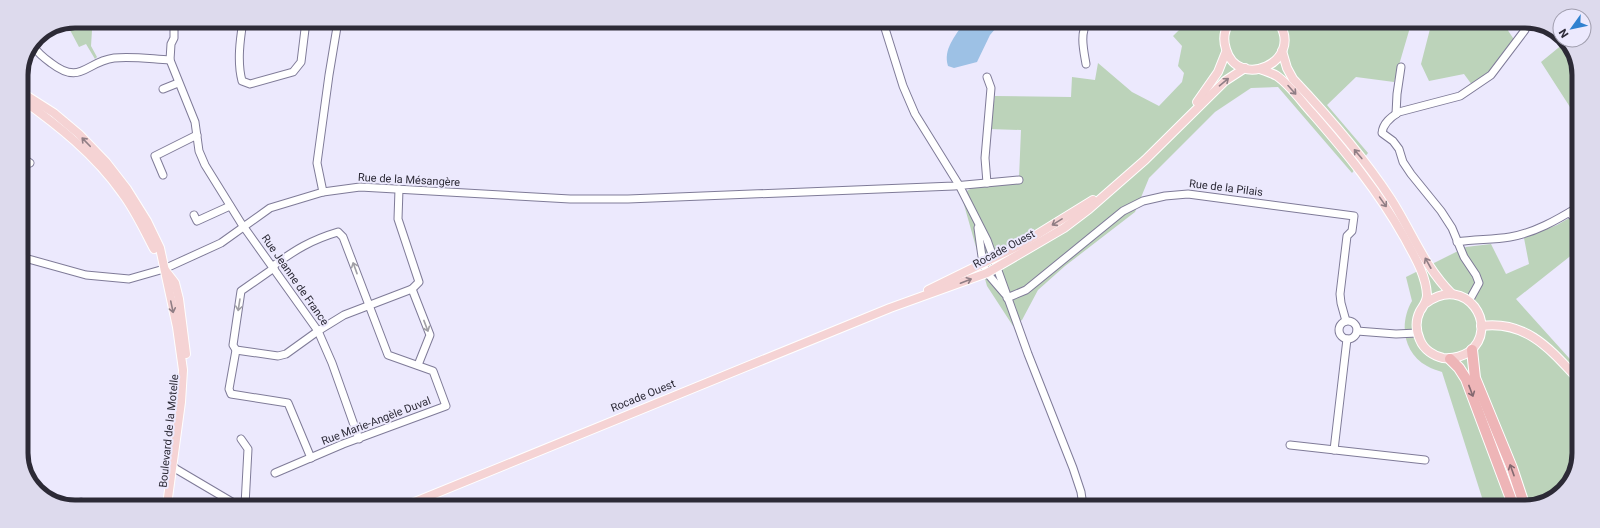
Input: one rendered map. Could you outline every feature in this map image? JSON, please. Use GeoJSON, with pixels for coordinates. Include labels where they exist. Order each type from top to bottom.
{"type":"FeatureCollection","features":[{"type":"Feature","properties":{"kind":"highway"},"geometry":{"type":"LineString","coordinates":[[1472,350],[1475,378],[1512,468],[1523,500]]}},
{"type":"Feature","properties":{"kind":"highway"},"geometry":{"type":"LineString","coordinates":[[1450,359],[1466,379],[1511,500]]}},
{"type":"Feature","properties":{"kind":"main road"},"geometry":{"type":"LineString","coordinates":[[1226,28],[1224,33],[1224,42],[1226,52],[1231,59],[1245,68],[1260,69],[1276,75],[1286,84],[1344,150],[1378,196],[1414,256],[1425,281],[1427,296],[1426,303],[1420,312],[1417,322],[1417,333],[1421,343],[1429,352],[1439,357],[1450,359],[1472,350],[1477,342],[1481,326],[1478,312],[1469,301],[1461,296],[1452,294],[1438,296],[1426,303]]}},
{"type":"Feature","properties":{"kind":"main road"},"geometry":{"type":"LineString","coordinates":[[1283,28],[1284,35],[1282,51],[1287,68],[1293,78],[1368,167],[1405,222],[1432,271],[1452,294]]}},
{"type":"Feature","properties":{"kind":"main road"},"geometry":{"type":"LineString","coordinates":[[1260,69],[1269,66],[1277,59],[1282,51]]}},
{"type":"Feature","properties":{"kind":"main road","name":"Rocade Ouest"},"geometry":{"type":"LineString","coordinates":[[1185,119],[1218,72],[1226,52]]}},
{"type":"Feature","properties":{"kind":"main road","name":"Rocade Ouest"},"geometry":{"type":"LineString","coordinates":[[420,500],[890,308],[988,274],[998,269],[1064,228],[1145,160],[1225,81],[1245,68]]}},
{"type":"Feature","properties":{"kind":"main road","name":"Boulevard de la Motelle"},"geometry":{"type":"LineString","coordinates":[[28,96],[54,113],[79,134],[106,162],[127,189],[147,221],[160,248],[178,335],[183,370],[172,500]]}},
{"type":"Feature","properties":{"kind":"main road","name":"Boulevard de la Motelle"},"geometry":{"type":"LineString","coordinates":[[28,104],[76,141],[101,167],[122,193],[142,225],[164,269]]}},
{"type":"Feature","properties":{"kind":"main road","name":"Rocade Ouest"},"geometry":{"type":"LineString","coordinates":[[890,308],[994,259],[1020,245],[1114,187]]}},
{"type":"Feature","properties":{"kind":"main road"},"geometry":{"type":"LineString","coordinates":[[1481,326],[1494,324],[1522,330],[1539,340],[1572,372]]}},
{"type":"Feature","properties":{"kind":"main road","name":"Boulevard de la Motelle"},"geometry":{"type":"LineString","coordinates":[[168,500],[174,467]]}},
{"type":"Feature","properties":{"kind":"street"},"geometry":{"type":"LineString","coordinates":[[36,50],[62,71],[75,74],[109,59],[120,57],[170,60],[171,44],[174,38],[174,28]]}},
{"type":"Feature","properties":{"kind":"street"},"geometry":{"type":"LineString","coordinates":[[242,28],[240,40],[240,74],[242,80],[250,84],[293,72],[301,62],[305,28]]}},
{"type":"Feature","properties":{"kind":"street"},"geometry":{"type":"LineString","coordinates":[[323,192],[318,163],[328,75],[337,28]]}},
{"type":"Feature","properties":{"kind":"street"},"geometry":{"type":"LineString","coordinates":[[885,28],[903,86],[915,114],[959,185],[977,220],[994,259],[1028,354],[1073,468],[1082,500]]}},
{"type":"Feature","properties":{"kind":"street"},"geometry":{"type":"LineString","coordinates":[[1085,28],[1083,46],[1086,64]]}},
{"type":"Feature","properties":{"kind":"street"},"geometry":{"type":"LineString","coordinates":[[1469,301],[1479,283],[1476,275],[1457,242],[1452,228],[1442,211],[1411,174],[1403,162],[1399,149],[1393,141],[1382,133],[1383,128],[1391,117],[1396,114],[1460,96],[1491,75],[1525,30]]}},
{"type":"Feature","properties":{"kind":"street","name":"Rue Jeanne de France"},"geometry":{"type":"LineString","coordinates":[[170,60],[195,122],[199,151],[205,165],[243,226],[318,331],[332,363],[359,439]]}},
{"type":"Feature","properties":{"kind":"street"},"geometry":{"type":"LineString","coordinates":[[1396,114],[1401,67]]}},
{"type":"Feature","properties":{"kind":"street"},"geometry":{"type":"LineString","coordinates":[[987,77],[991,88],[985,158],[987,183]]}},
{"type":"Feature","properties":{"kind":"street"},"geometry":{"type":"LineString","coordinates":[[163,90],[178,83]]}},
{"type":"Feature","properties":{"kind":"street"},"geometry":{"type":"LineString","coordinates":[[163,174],[155,156],[197,135]]}},
{"type":"Feature","properties":{"kind":"street","name":"Rue de la Mésangère"},"geometry":{"type":"LineString","coordinates":[[28,259],[86,275],[129,279],[164,269],[221,243],[270,208],[323,192],[360,187],[570,199],[673,198],[959,185],[1019,180]]}},
{"type":"Feature","properties":{"kind":"street"},"geometry":{"type":"LineString","coordinates":[[236,350],[281,356],[318,331],[344,316],[368,305],[412,289],[419,282],[398,219],[399,189]]}},
{"type":"Feature","properties":{"kind":"street","name":"Rue de la Pilais"},"geometry":{"type":"LineString","coordinates":[[1007,298],[1026,290],[1123,210],[1143,201],[1165,196],[1188,194],[1354,216],[1352,231],[1347,236],[1341,289],[1341,303],[1346,321]]}},
{"type":"Feature","properties":{"kind":"street"},"geometry":{"type":"LineString","coordinates":[[194,215],[197,221],[230,206]]}},
{"type":"Feature","properties":{"kind":"street"},"geometry":{"type":"LineString","coordinates":[[1457,242],[1523,234],[1543,226],[1572,211]]}},
{"type":"Feature","properties":{"kind":"street"},"geometry":{"type":"LineString","coordinates":[[1569,213],[1572,216]]}},
{"type":"Feature","properties":{"kind":"street"},"geometry":{"type":"LineString","coordinates":[[977,220],[983,264],[988,274],[1007,298]]}},
{"type":"Feature","properties":{"kind":"street","name":"Rue Marie-Angèle Duval"},"geometry":{"type":"LineString","coordinates":[[273,267],[297,249],[317,238],[338,232],[343,237],[388,354],[434,371],[446,406],[275,473]]}},
{"type":"Feature","properties":{"kind":"street"},"geometry":{"type":"LineString","coordinates":[[273,267],[242,292],[233,345],[236,350],[229,389],[231,394],[288,403],[311,458]]}},
{"type":"Feature","properties":{"kind":"street"},"geometry":{"type":"LineString","coordinates":[[412,289],[430,335],[418,365]]}},
{"type":"Feature","properties":{"kind":"street"},"geometry":{"type":"LineString","coordinates":[[1346,321],[1354,323],[1357,331],[1352,338],[1347,339],[1342,337],[1338,330],[1342,323],[1346,321]]}},
{"type":"Feature","properties":{"kind":"street"},"geometry":{"type":"LineString","coordinates":[[1357,331],[1396,334],[1417,333]]}},
{"type":"Feature","properties":{"kind":"street"},"geometry":{"type":"LineString","coordinates":[[1334,450],[1347,339]]}},
{"type":"Feature","properties":{"kind":"street"},"geometry":{"type":"LineString","coordinates":[[241,438],[248,449],[245,500]]}},
{"type":"Feature","properties":{"kind":"street"},"geometry":{"type":"LineString","coordinates":[[1290,445],[1425,460]]}},
{"type":"Feature","properties":{"kind":"street"},"geometry":{"type":"LineString","coordinates":[[174,467],[228,500]]}},
{"type":"Feature","properties":{"kind":"green space"},"geometry":{"type":"Polygon","coordinates":[[[77,28],[92,30],[91,46],[97,57],[95,59],[86,44],[79,47],[70,30],[77,28]]]}},
{"type":"Feature","properties":{"kind":"green space"},"geometry":{"type":"Polygon","coordinates":[[[1181,28],[1410,28],[1394,82],[1356,77],[1327,105],[1368,153],[1352,173],[1278,87],[1251,88],[1215,112],[1149,178],[1135,212],[1065,266],[1038,290],[1022,320],[1013,326],[987,286],[961,194],[989,179],[1019,178],[1021,130],[989,129],[995,96],[1071,97],[1072,77],[1095,80],[1098,63],[1132,92],[1159,106],[1182,82],[1184,73],[1178,66],[1182,46],[1173,36],[1181,28]]]}},
{"type":"Feature","properties":{"kind":"green space"},"geometry":{"type":"Polygon","coordinates":[[[1426,28],[1506,28],[1513,38],[1523,38],[1475,89],[1464,74],[1429,81],[1421,64],[1430,29],[1426,28]]]}},
{"type":"Feature","properties":{"kind":"green space"},"geometry":{"type":"Polygon","coordinates":[[[1558,48],[1563,48],[1571,66],[1572,110],[1541,62],[1558,48]]]}},
{"type":"Feature","properties":{"kind":"green space"},"geometry":{"type":"Polygon","coordinates":[[[1572,216],[1572,255],[1516,299],[1572,361],[1572,459],[1564,479],[1554,490],[1546,495],[1525,500],[1483,500],[1442,372],[1429,367],[1419,360],[1408,346],[1405,319],[1412,301],[1406,277],[1466,247],[1491,244],[1506,274],[1529,264],[1524,238],[1557,225],[1572,216]]]}},
{"type":"Feature","properties":{"kind":"water"},"geometry":{"type":"Polygon","coordinates":[[[960,28],[996,28],[990,35],[977,62],[954,68],[948,66],[947,54],[951,43],[960,28]]]}}]}
